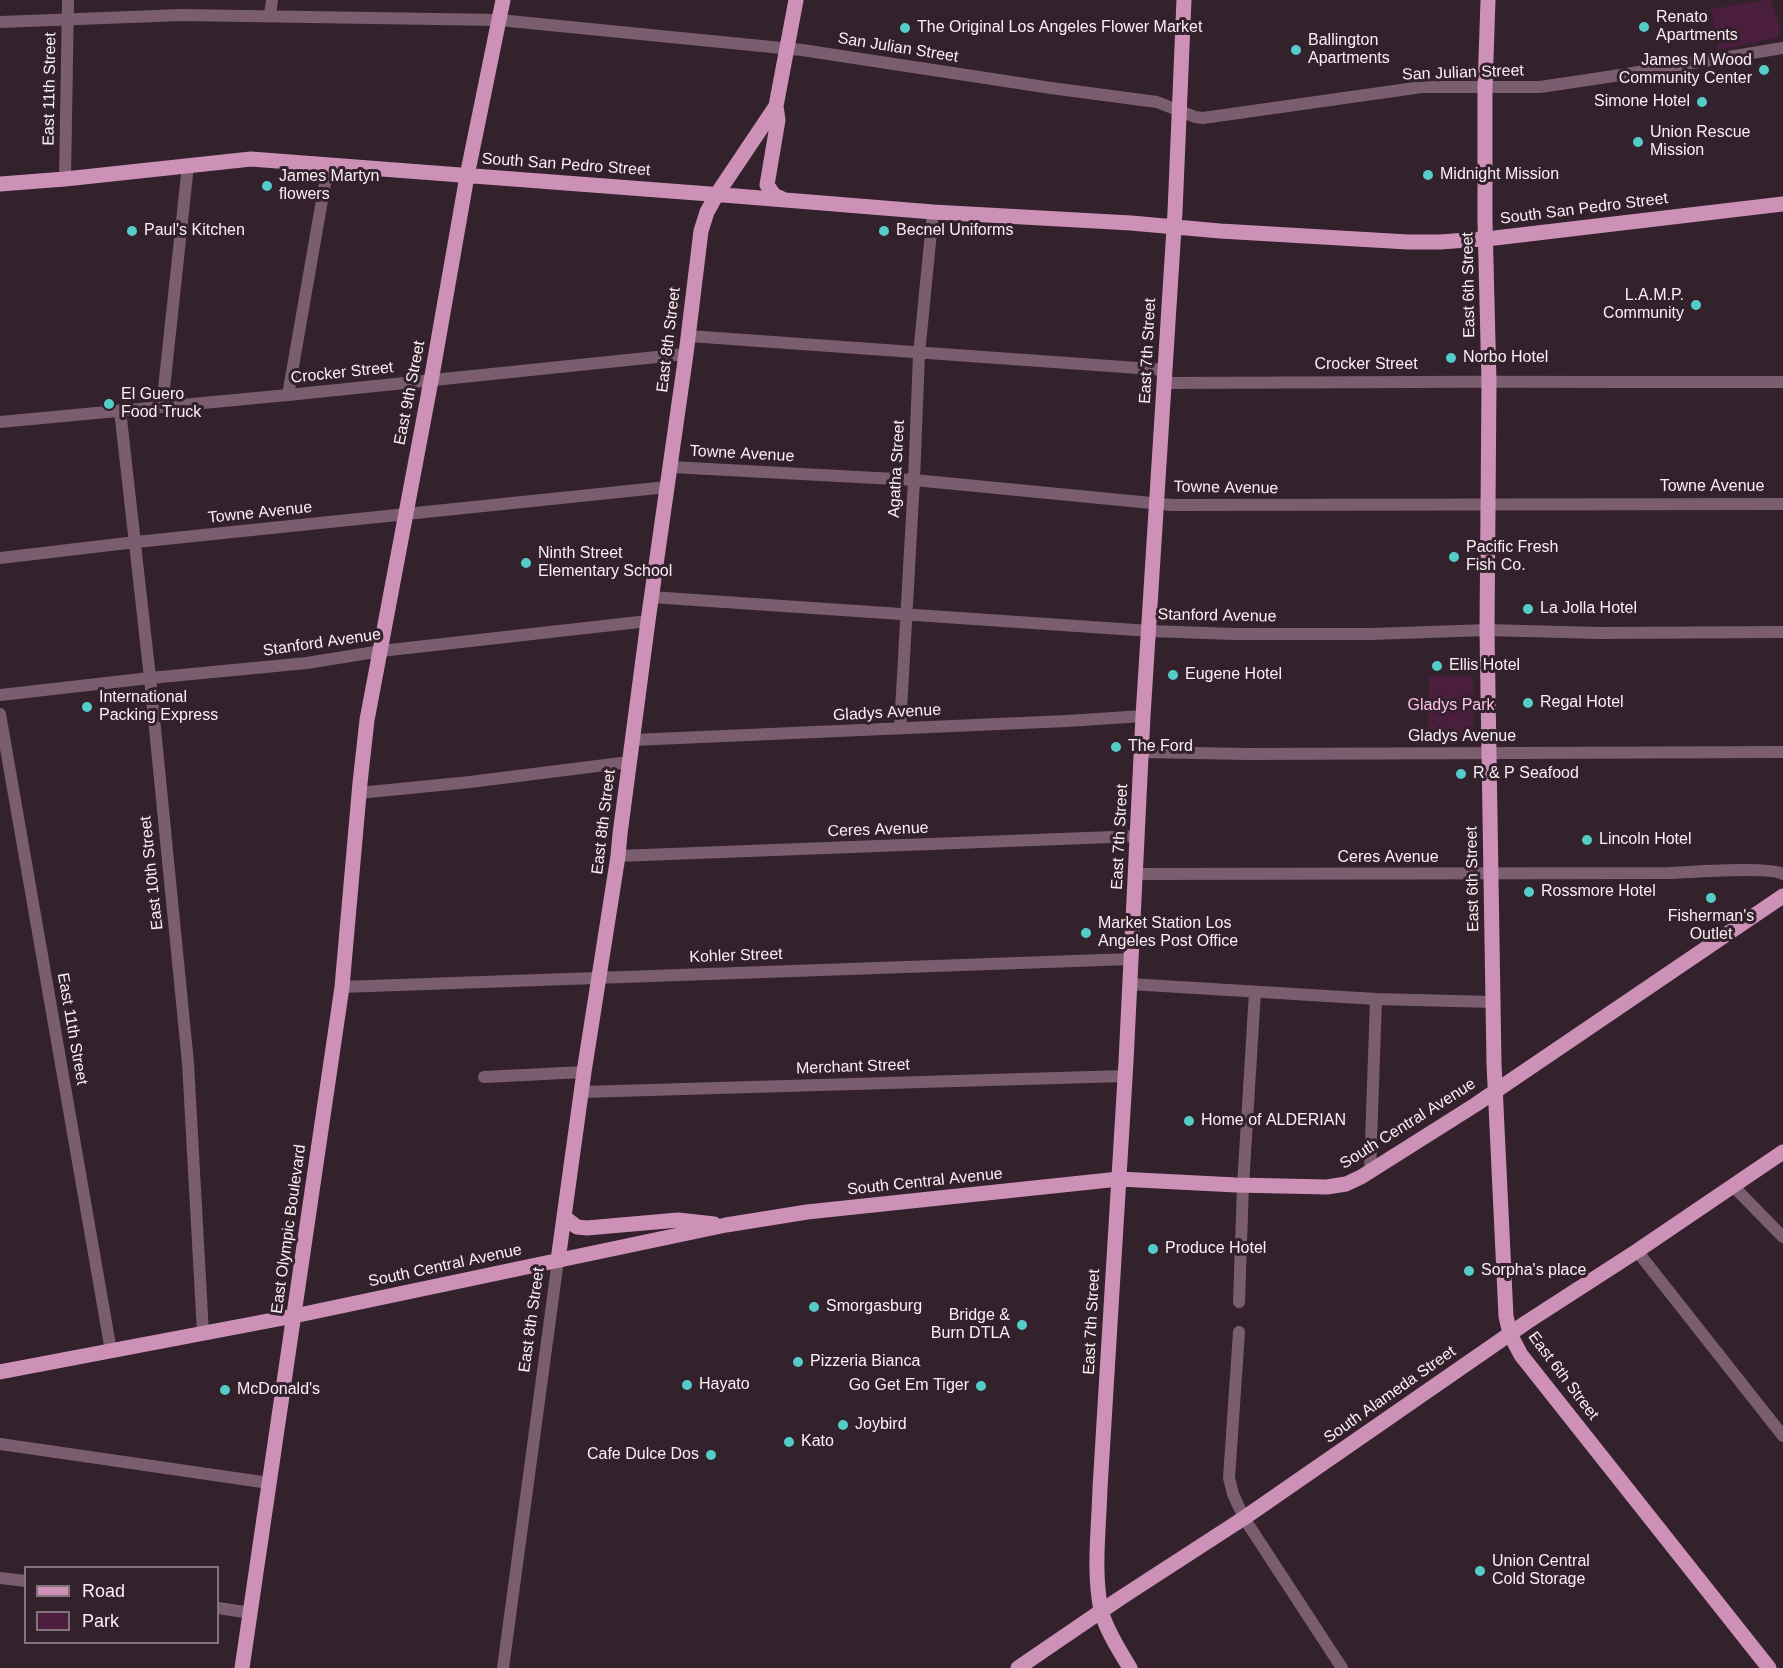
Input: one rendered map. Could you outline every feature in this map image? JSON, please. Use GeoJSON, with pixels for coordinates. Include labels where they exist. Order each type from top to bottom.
{"type":"FeatureCollection","features":[{"type":"Feature","properties":{"kind":"main road","name":"East 9th Street"},"geometry":{"type":"LineString","coordinates":[[359,793],[367,720],[467,176],[503,0]]}},
{"type":"Feature","properties":{"kind":"main road","name":"East 8th Street"},"geometry":{"type":"LineString","coordinates":[[558,1260],[584,1072],[618,856],[651,597],[689,336],[701,231],[707,212],[717,194],[776,106],[796,0]]}},
{"type":"Feature","properties":{"kind":"main road","name":"East 7th Street"},"geometry":{"type":"LineString","coordinates":[[1130,1668],[1101,1612],[1098,1556],[1100,1488],[1125,1076],[1143,716],[1165,376],[1184,0]]}},
{"type":"Feature","properties":{"kind":"main road","name":"East 6th Street"},"geometry":{"type":"LineString","coordinates":[[1488,0],[1485,88],[1489,383],[1487,630],[1492,1002],[1506,1316],[1510,1334],[1521,1355],[1769,1668]]}},
{"type":"Feature","properties":{"kind":"main road"},"geometry":{"type":"LineString","coordinates":[[776,106],[778,120],[767,185],[774,195],[784,200]]}},
{"type":"Feature","properties":{"kind":"main road","name":"South San Pedro Street"},"geometry":{"type":"LineString","coordinates":[[0,184],[251,159],[933,212],[1408,242],[1486,239],[1783,204]]}},
{"type":"Feature","properties":{"kind":"main road","name":"East Olympic Boulevard"},"geometry":{"type":"LineString","coordinates":[[242,1668],[342,987],[359,793]]}},
{"type":"Feature","properties":{"kind":"main road","name":"South Central Avenue"},"geometry":{"type":"LineString","coordinates":[[0,1372],[294,1316],[726,1225],[807,1212],[1119,1179],[1327,1187],[1346,1184],[1495,1091],[1783,896]]}},
{"type":"Feature","properties":{"kind":"main road","name":"South Alameda Street"},"geometry":{"type":"LineString","coordinates":[[1018,1668],[1244,1518],[1510,1334],[1783,1152]]}},
{"type":"Feature","properties":{"kind":"main road"},"geometry":{"type":"LineString","coordinates":[[564,1217],[577,1227],[588,1228],[678,1220],[726,1225]]}},
{"type":"Feature","properties":{"kind":"street","name":"East 11th Street"},"geometry":{"type":"LineString","coordinates":[[65,179],[68,0]]}},
{"type":"Feature","properties":{"kind":"street"},"geometry":{"type":"LineString","coordinates":[[270,15],[272,0]]}},
{"type":"Feature","properties":{"kind":"street","name":"San Julian Street"},"geometry":{"type":"LineString","coordinates":[[0,22],[182,15],[499,20],[786,48],[1157,102],[1203,118],[1422,87],[1540,87],[1783,48]]}},
{"type":"Feature","properties":{"kind":"street"},"geometry":{"type":"LineString","coordinates":[[162,406],[188,165]]}},
{"type":"Feature","properties":{"kind":"street"},"geometry":{"type":"LineString","coordinates":[[288,396],[328,166]]}},
{"type":"Feature","properties":{"kind":"street","name":"Agatha Street"},"geometry":{"type":"LineString","coordinates":[[900,728],[919,354],[933,212]]}},
{"type":"Feature","properties":{"kind":"street","name":"Crocker Street"},"geometry":{"type":"LineString","coordinates":[[689,336],[1165,376],[1489,383],[1783,382]]}},
{"type":"Feature","properties":{"kind":"street","name":"Crocker Street"},"geometry":{"type":"LineString","coordinates":[[0,422],[288,396],[686,354]]}},
{"type":"Feature","properties":{"kind":"street","name":"East 10th Street"},"geometry":{"type":"LineString","coordinates":[[120,410],[136,542],[188,1063],[203,1333]]}},
{"type":"Feature","properties":{"kind":"street","name":"Towne Avenue"},"geometry":{"type":"LineString","coordinates":[[671,467],[914,480],[1203,506],[1489,503],[1783,504]]}},
{"type":"Feature","properties":{"kind":"street","name":"Towne Avenue"},"geometry":{"type":"LineString","coordinates":[[0,558],[668,487]]}},
{"type":"Feature","properties":{"kind":"street","name":"Stanford Avenue"},"geometry":{"type":"LineString","coordinates":[[651,597],[1150,631],[1371,634],[1487,630],[1599,633],[1783,632]]}},
{"type":"Feature","properties":{"kind":"street","name":"Stanford Avenue"},"geometry":{"type":"LineString","coordinates":[[0,695],[307,663],[381,651],[648,621]]}},
{"type":"Feature","properties":{"kind":"street","name":"East 11th Street"},"geometry":{"type":"LineString","coordinates":[[0,714],[111,1351]]}},
{"type":"Feature","properties":{"kind":"street","name":"Gladys Avenue"},"geometry":{"type":"LineString","coordinates":[[633,740],[1143,716]]}},
{"type":"Feature","properties":{"kind":"street","name":"Gladys Avenue"},"geometry":{"type":"LineString","coordinates":[[1142,752],[1248,754],[1783,752]]}},
{"type":"Feature","properties":{"kind":"street"},"geometry":{"type":"LineString","coordinates":[[359,793],[629,762]]}},
{"type":"Feature","properties":{"kind":"street","name":"Ceres Avenue"},"geometry":{"type":"LineString","coordinates":[[618,856],[1138,836]]}},
{"type":"Feature","properties":{"kind":"street","name":"Ceres Avenue"},"geometry":{"type":"LineString","coordinates":[[1136,874],[1669,873],[1748,870],[1774,870],[1783,874]]}},
{"type":"Feature","properties":{"kind":"street","name":"Kohler Street"},"geometry":{"type":"LineString","coordinates":[[342,987],[1131,958]]}},
{"type":"Feature","properties":{"kind":"street"},"geometry":{"type":"LineString","coordinates":[[1130,984],[1376,999],[1492,1002]]}},
{"type":"Feature","properties":{"kind":"street"},"geometry":{"type":"LineString","coordinates":[[1239,1302],[1243,1185],[1255,992]]}},
{"type":"Feature","properties":{"kind":"street"},"geometry":{"type":"LineString","coordinates":[[1370,1171],[1376,999]]}},
{"type":"Feature","properties":{"kind":"street"},"geometry":{"type":"LineString","coordinates":[[484,1077],[584,1072]]}},
{"type":"Feature","properties":{"kind":"street","name":"Merchant Street"},"geometry":{"type":"LineString","coordinates":[[582,1092],[1125,1076]]}},
{"type":"Feature","properties":{"kind":"street"},"geometry":{"type":"LineString","coordinates":[[1733,1186],[1783,1237]]}},
{"type":"Feature","properties":{"kind":"street"},"geometry":{"type":"LineString","coordinates":[[1636,1251],[1783,1436]]}},
{"type":"Feature","properties":{"kind":"street","name":"East 8th Street"},"geometry":{"type":"LineString","coordinates":[[503,1668],[558,1260]]}},
{"type":"Feature","properties":{"kind":"street"},"geometry":{"type":"LineString","coordinates":[[1239,1332],[1229,1478],[1233,1494],[1244,1518],[1342,1668]]}},
{"type":"Feature","properties":{"kind":"street"},"geometry":{"type":"LineString","coordinates":[[0,1444],[269,1483]]}},
{"type":"Feature","properties":{"kind":"street"},"geometry":{"type":"LineString","coordinates":[[0,1578],[24,1581]]}},
{"type":"Feature","properties":{"kind":"street"},"geometry":{"type":"LineString","coordinates":[[219,1608],[251,1613]]}},
{"type":"Feature","properties":{"kind":"green space"},"geometry":{"type":"Polygon","coordinates":[[[1771,0],[1781,32],[1775,38],[1718,50],[1711,9],[1771,0]]]}},
{"type":"Feature","properties":{"kind":"green space","name":"Gladys Park"},"geometry":{"type":"Polygon","coordinates":[[[1429,676],[1473,676],[1473,737],[1428,738],[1429,676]]]}},
{"type":"Feature","properties":{"kind":"place","name":"Renato Apartments"},"geometry":{"type":"Point","coordinates":[1644,27]}},
{"type":"Feature","properties":{"kind":"place","name":"The Original Los Angeles Flower Market"},"geometry":{"type":"Point","coordinates":[905,28]}},
{"type":"Feature","properties":{"kind":"place","name":"Ballington Apartments"},"geometry":{"type":"Point","coordinates":[1296,50]}},
{"type":"Feature","properties":{"kind":"place","name":"James M Wood Community Center"},"geometry":{"type":"Point","coordinates":[1764,70]}},
{"type":"Feature","properties":{"kind":"place","name":"Simone Hotel"},"geometry":{"type":"Point","coordinates":[1702,102]}},
{"type":"Feature","properties":{"kind":"place","name":"Union Rescue Mission"},"geometry":{"type":"Point","coordinates":[1638,142]}},
{"type":"Feature","properties":{"kind":"place","name":"Midnight Mission"},"geometry":{"type":"Point","coordinates":[1428,175]}},
{"type":"Feature","properties":{"kind":"place","name":"James Martyn flowers"},"geometry":{"type":"Point","coordinates":[267,186]}},
{"type":"Feature","properties":{"kind":"place","name":"Paul's Kitchen"},"geometry":{"type":"Point","coordinates":[132,231]}},
{"type":"Feature","properties":{"kind":"place","name":"Becnel Uniforms"},"geometry":{"type":"Point","coordinates":[884,231]}},
{"type":"Feature","properties":{"kind":"place","name":"L.A.M.P. Community"},"geometry":{"type":"Point","coordinates":[1696,305]}},
{"type":"Feature","properties":{"kind":"place","name":"Norbo Hotel"},"geometry":{"type":"Point","coordinates":[1451,358]}},
{"type":"Feature","properties":{"kind":"place","name":"El Guero Food Truck"},"geometry":{"type":"Point","coordinates":[109,404]}},
{"type":"Feature","properties":{"kind":"place","name":"Pacific Fresh Fish Co."},"geometry":{"type":"Point","coordinates":[1454,557]}},
{"type":"Feature","properties":{"kind":"place","name":"Ninth Street Elementary School"},"geometry":{"type":"Point","coordinates":[526,563]}},
{"type":"Feature","properties":{"kind":"place","name":"La Jolla Hotel"},"geometry":{"type":"Point","coordinates":[1528,609]}},
{"type":"Feature","properties":{"kind":"place","name":"Ellis Hotel"},"geometry":{"type":"Point","coordinates":[1437,666]}},
{"type":"Feature","properties":{"kind":"place","name":"Eugene Hotel"},"geometry":{"type":"Point","coordinates":[1173,675]}},
{"type":"Feature","properties":{"kind":"place","name":"Regal Hotel"},"geometry":{"type":"Point","coordinates":[1528,703]}},
{"type":"Feature","properties":{"kind":"place","name":"International Packing Express"},"geometry":{"type":"Point","coordinates":[87,707]}},
{"type":"Feature","properties":{"kind":"place","name":"The Ford"},"geometry":{"type":"Point","coordinates":[1116,747]}},
{"type":"Feature","properties":{"kind":"place","name":"R & P Seafood"},"geometry":{"type":"Point","coordinates":[1461,774]}},
{"type":"Feature","properties":{"kind":"place","name":"Lincoln Hotel"},"geometry":{"type":"Point","coordinates":[1587,840]}},
{"type":"Feature","properties":{"kind":"place","name":"Rossmore Hotel"},"geometry":{"type":"Point","coordinates":[1529,892]}},
{"type":"Feature","properties":{"kind":"place","name":"Fisherman's Outlet"},"geometry":{"type":"Point","coordinates":[1711,898]}},
{"type":"Feature","properties":{"kind":"place","name":"Market Station Los Angeles Post Office"},"geometry":{"type":"Point","coordinates":[1086,933]}},
{"type":"Feature","properties":{"kind":"place","name":"Home of ALDERIAN"},"geometry":{"type":"Point","coordinates":[1189,1121]}},
{"type":"Feature","properties":{"kind":"place","name":"Produce Hotel"},"geometry":{"type":"Point","coordinates":[1153,1249]}},
{"type":"Feature","properties":{"kind":"place","name":"Sorpha's place"},"geometry":{"type":"Point","coordinates":[1469,1271]}},
{"type":"Feature","properties":{"kind":"place","name":"Smorgasburg"},"geometry":{"type":"Point","coordinates":[814,1307]}},
{"type":"Feature","properties":{"kind":"place","name":"Bridge & Burn DTLA"},"geometry":{"type":"Point","coordinates":[1022,1325]}},
{"type":"Feature","properties":{"kind":"place","name":"Pizzeria Bianca"},"geometry":{"type":"Point","coordinates":[798,1362]}},
{"type":"Feature","properties":{"kind":"place","name":"Hayato"},"geometry":{"type":"Point","coordinates":[687,1385]}},
{"type":"Feature","properties":{"kind":"place","name":"Go Get Em Tiger"},"geometry":{"type":"Point","coordinates":[981,1386]}},
{"type":"Feature","properties":{"kind":"place","name":"McDonald's"},"geometry":{"type":"Point","coordinates":[225,1390]}},
{"type":"Feature","properties":{"kind":"place","name":"Joybird"},"geometry":{"type":"Point","coordinates":[843,1425]}},
{"type":"Feature","properties":{"kind":"place","name":"Kato"},"geometry":{"type":"Point","coordinates":[789,1442]}},
{"type":"Feature","properties":{"kind":"place","name":"Cafe Dulce Dos"},"geometry":{"type":"Point","coordinates":[711,1455]}},
{"type":"Feature","properties":{"kind":"place","name":"Union Central Cold Storage"},"geometry":{"type":"Point","coordinates":[1480,1571]}}]}
